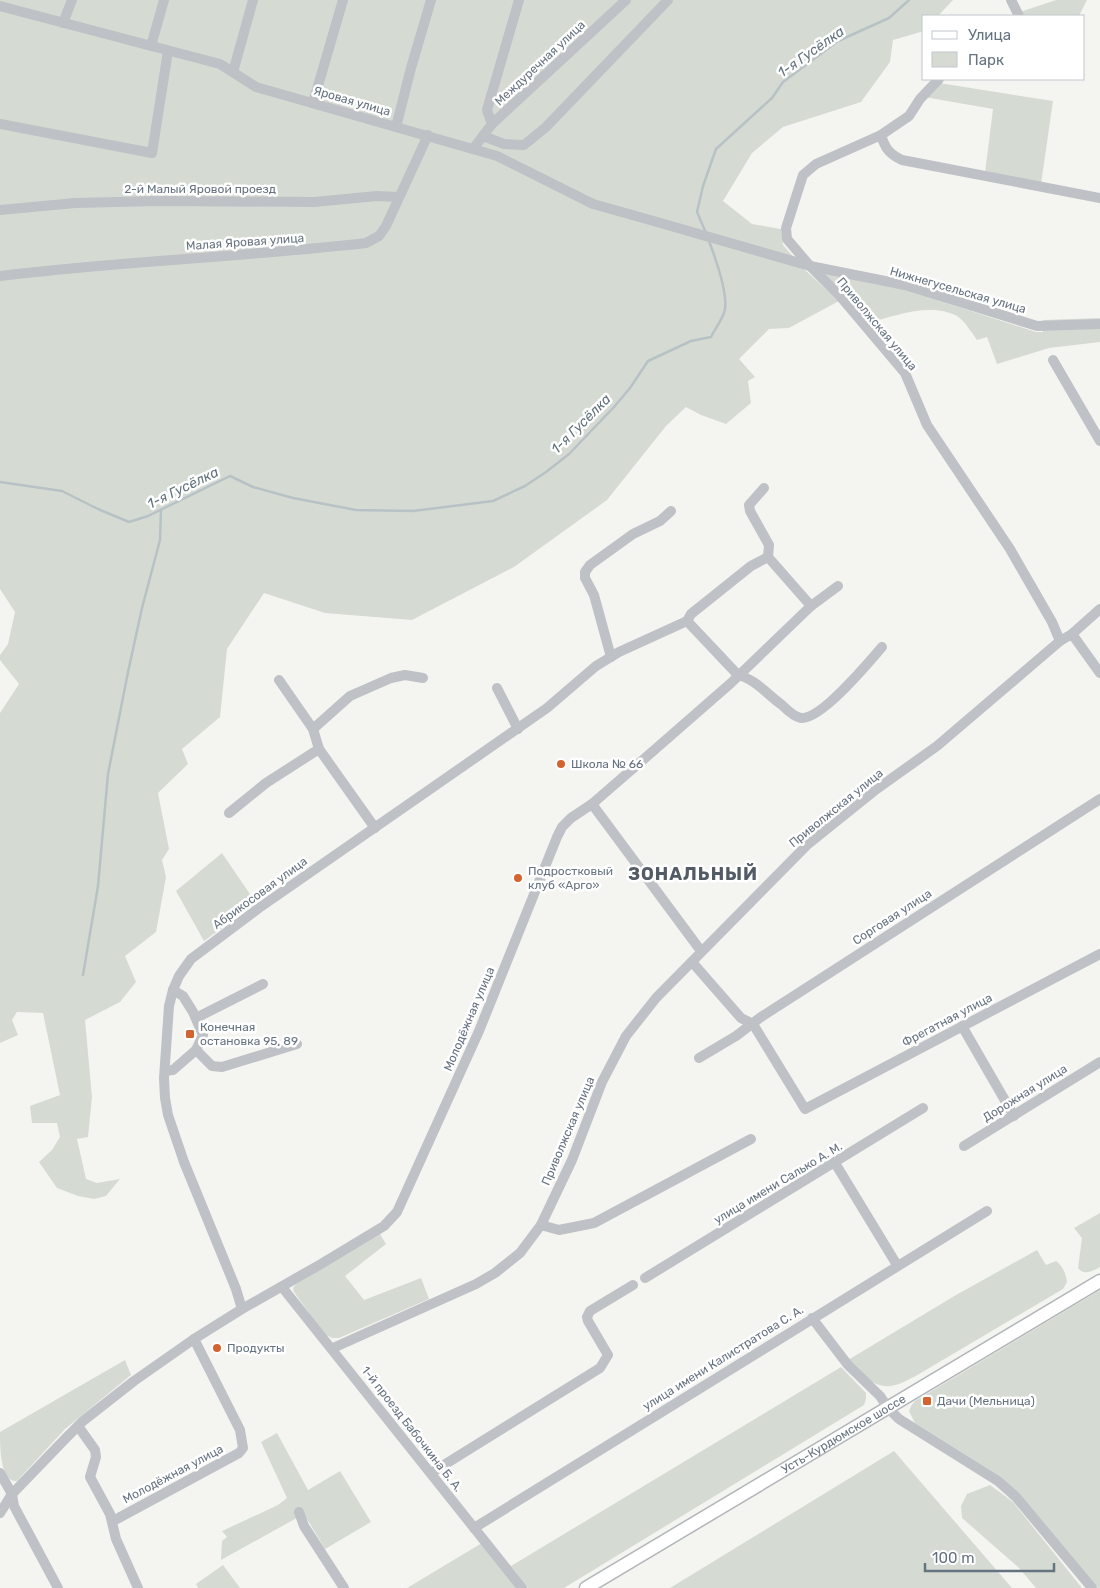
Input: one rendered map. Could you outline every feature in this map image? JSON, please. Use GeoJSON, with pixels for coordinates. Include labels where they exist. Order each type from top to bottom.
{"type":"FeatureCollection","features":[{"type":"Feature","properties":{"kind":"main road","name":"Усть-Курдюмское шоссе"},"geometry":{"type":"LineString","coordinates":[[586,1588],[1100,1281]]}},
{"type":"Feature","properties":{"kind":"street"},"geometry":{"type":"LineString","coordinates":[[64,23],[72,0]]}},
{"type":"Feature","properties":{"kind":"street"},"geometry":{"type":"LineString","coordinates":[[151,46],[164,0]]}},
{"type":"Feature","properties":{"kind":"street"},"geometry":{"type":"LineString","coordinates":[[233,72],[252,0]]}},
{"type":"Feature","properties":{"kind":"street"},"geometry":{"type":"LineString","coordinates":[[313,103],[343,0]]}},
{"type":"Feature","properties":{"kind":"street"},"geometry":{"type":"LineString","coordinates":[[396,127],[431,0]]}},
{"type":"Feature","properties":{"kind":"street"},"geometry":{"type":"LineString","coordinates":[[492,124],[487,110],[519,0]]}},
{"type":"Feature","properties":{"kind":"street"},"geometry":{"type":"LineString","coordinates":[[483,136],[504,144],[524,145],[546,127],[668,0]]}},
{"type":"Feature","properties":{"kind":"street"},"geometry":{"type":"LineString","coordinates":[[1012,0],[1019,15]]}},
{"type":"Feature","properties":{"kind":"street","name":"Междуречная улица"},"geometry":{"type":"LineString","coordinates":[[473,148],[492,124],[622,2]]}},
{"type":"Feature","properties":{"kind":"street","name":"Яровая улица"},"geometry":{"type":"LineString","coordinates":[[0,6],[220,64],[256,87],[473,148],[497,156],[593,204],[693,232]]}},
{"type":"Feature","properties":{"kind":"street"},"geometry":{"type":"LineString","coordinates":[[0,124],[152,153],[168,51]]}},
{"type":"Feature","properties":{"kind":"street","name":"Приволжская улица"},"geometry":{"type":"LineString","coordinates":[[332,1348],[476,1284],[495,1274],[520,1252],[540,1225],[572,1160],[602,1082],[626,1036],[656,998],[808,844],[874,791],[937,746],[1060,641],[1052,622],[1010,549],[927,425],[905,373],[840,296],[810,266],[787,239],[786,228],[803,175],[816,164],[881,135],[908,116],[920,99],[938,80]]}},
{"type":"Feature","properties":{"kind":"street"},"geometry":{"type":"LineString","coordinates":[[881,135],[885,148],[892,156],[902,160],[1100,198]]}},
{"type":"Feature","properties":{"kind":"street","name":"Малая Яровая улица"},"geometry":{"type":"LineString","coordinates":[[0,276],[150,260],[249,255],[366,243],[379,236],[386,226],[428,136]]}},
{"type":"Feature","properties":{"kind":"street","name":"2-й Малый Яровой проезд"},"geometry":{"type":"LineString","coordinates":[[0,210],[75,203],[158,200],[314,202],[377,196],[399,197]]}},
{"type":"Feature","properties":{"kind":"street","name":"Нижнегусельская улица"},"geometry":{"type":"LineString","coordinates":[[693,232],[810,266],[905,285],[1037,326],[1100,324]]}},
{"type":"Feature","properties":{"kind":"street"},"geometry":{"type":"LineString","coordinates":[[1052,360],[1100,440]]}},
{"type":"Feature","properties":{"kind":"street"},"geometry":{"type":"LineString","coordinates":[[764,488],[749,505],[750,511],[769,545],[768,557],[811,606]]}},
{"type":"Feature","properties":{"kind":"street"},"geometry":{"type":"LineString","coordinates":[[611,657],[594,595],[585,578],[585,572],[590,565],[633,534],[660,522],[671,511]]}},
{"type":"Feature","properties":{"kind":"street","name":"Абрикосовая улица"},"geometry":{"type":"LineString","coordinates":[[242,1309],[236,1289],[184,1162],[165,1098],[166,1040],[173,990],[179,976],[191,959],[259,908],[518,729],[547,708],[596,666],[687,621],[691,614],[751,566],[768,557]]}},
{"type":"Feature","properties":{"kind":"street","name":"Молодёжная улица"},"geometry":{"type":"LineString","coordinates":[[0,1513],[12,1494],[78,1426],[134,1381],[194,1339],[242,1309],[384,1226],[397,1212],[479,1031],[562,827],[571,818],[592,804],[731,683],[811,606],[838,586]]}},
{"type":"Feature","properties":{"kind":"street"},"geometry":{"type":"LineString","coordinates":[[1060,641],[1072,634],[1100,609]]}},
{"type":"Feature","properties":{"kind":"street"},"geometry":{"type":"LineString","coordinates":[[687,621],[738,675],[747,678],[791,713],[801,718],[810,716],[842,692],[882,647]]}},
{"type":"Feature","properties":{"kind":"street"},"geometry":{"type":"LineString","coordinates":[[1072,634],[1100,673]]}},
{"type":"Feature","properties":{"kind":"street"},"geometry":{"type":"LineString","coordinates":[[313,730],[350,696],[391,678],[405,676],[423,678]]}},
{"type":"Feature","properties":{"kind":"street"},"geometry":{"type":"LineString","coordinates":[[278,680],[313,730],[319,749],[375,828]]}},
{"type":"Feature","properties":{"kind":"street"},"geometry":{"type":"LineString","coordinates":[[497,688],[518,729]]}},
{"type":"Feature","properties":{"kind":"street"},"geometry":{"type":"LineString","coordinates":[[229,812],[266,783],[319,749]]}},
{"type":"Feature","properties":{"kind":"street","name":"Сорговая улица"},"geometry":{"type":"LineString","coordinates":[[699,1058],[1100,798]]}},
{"type":"Feature","properties":{"kind":"street"},"geometry":{"type":"LineString","coordinates":[[592,804],[701,951]]}},
{"type":"Feature","properties":{"kind":"street","name":"Фрегатная улица"},"geometry":{"type":"LineString","coordinates":[[753,1024],[805,1109],[1100,954]]}},
{"type":"Feature","properties":{"kind":"street"},"geometry":{"type":"LineString","coordinates":[[692,962],[742,1018],[753,1024]]}},
{"type":"Feature","properties":{"kind":"street"},"geometry":{"type":"LineString","coordinates":[[196,1018],[263,984]]}},
{"type":"Feature","properties":{"kind":"street"},"geometry":{"type":"LineString","coordinates":[[165,1072],[173,1070],[196,1050],[203,1035],[196,1018],[182,996],[173,990]]}},
{"type":"Feature","properties":{"kind":"street"},"geometry":{"type":"LineString","coordinates":[[962,1026],[1014,1116]]}},
{"type":"Feature","properties":{"kind":"street"},"geometry":{"type":"LineString","coordinates":[[196,1050],[212,1066],[222,1067],[297,1044]]}},
{"type":"Feature","properties":{"kind":"street","name":"Дорожная улица"},"geometry":{"type":"LineString","coordinates":[[964,1146],[1100,1062]]}},
{"type":"Feature","properties":{"kind":"street","name":"улица имени Салько А. М."},"geometry":{"type":"LineString","coordinates":[[644,1278],[923,1108]]}},
{"type":"Feature","properties":{"kind":"street"},"geometry":{"type":"LineString","coordinates":[[540,1225],[559,1230],[594,1223],[751,1139]]}},
{"type":"Feature","properties":{"kind":"street"},"geometry":{"type":"LineString","coordinates":[[835,1163],[897,1264]]}},
{"type":"Feature","properties":{"kind":"street","name":"улица имени Калистратова С. А."},"geometry":{"type":"LineString","coordinates":[[474,1528],[897,1264],[986,1211]]}},
{"type":"Feature","properties":{"kind":"street"},"geometry":{"type":"LineString","coordinates":[[431,1473],[600,1368],[608,1355],[587,1317],[590,1311],[633,1285]]}},
{"type":"Feature","properties":{"kind":"street","name":"1-й проезд Бабочкина Б. А."},"geometry":{"type":"LineString","coordinates":[[282,1287],[522,1588]]}},
{"type":"Feature","properties":{"kind":"street"},"geometry":{"type":"LineString","coordinates":[[812,1318],[848,1365],[880,1396],[899,1419],[998,1481],[1010,1492],[1092,1588]]}},
{"type":"Feature","properties":{"kind":"street","name":"Молодёжная улица"},"geometry":{"type":"LineString","coordinates":[[113,1520],[239,1453],[244,1448],[240,1430],[194,1339]]}},
{"type":"Feature","properties":{"kind":"street","name":"Молодёжная улица"},"geometry":{"type":"LineString","coordinates":[[78,1426],[95,1450],[96,1457],[90,1477],[113,1520],[116,1539],[138,1588]]}},
{"type":"Feature","properties":{"kind":"street"},"geometry":{"type":"LineString","coordinates":[[0,1473],[12,1494],[14,1506],[58,1588]]}},
{"type":"Feature","properties":{"kind":"street"},"geometry":{"type":"LineString","coordinates":[[299,1512],[304,1526],[344,1588]]}},
{"type":"Feature","properties":{"kind":"green space"},"geometry":{"type":"Polygon","coordinates":[[[0,0],[953,0],[939,15],[922,15],[922,32],[893,40],[890,62],[861,102],[783,127],[752,153],[723,201],[752,224],[781,229],[783,245],[805,270],[839,301],[789,328],[769,329],[739,359],[755,377],[748,381],[751,403],[726,424],[686,407],[666,426],[607,500],[514,567],[412,620],[325,613],[264,593],[227,649],[220,717],[182,749],[188,764],[158,793],[169,849],[162,860],[166,877],[156,932],[125,956],[136,982],[120,1002],[85,1020],[92,1097],[88,1137],[77,1139],[86,1179],[97,1183],[120,1179],[106,1196],[94,1199],[78,1196],[57,1188],[39,1162],[52,1150],[60,1137],[57,1123],[32,1123],[30,1106],[60,1095],[43,1013],[17,1012],[12,1020],[18,1035],[0,1043],[0,713],[19,684],[0,660],[0,655],[8,644],[15,612],[0,589],[0,0]]]}},
{"type":"Feature","properties":{"kind":"green space"},"geometry":{"type":"Polygon","coordinates":[[[1056,0],[1087,0],[1080,15],[1021,15],[1020,12],[1056,0]]]}},
{"type":"Feature","properties":{"kind":"green space"},"geometry":{"type":"Polygon","coordinates":[[[939,83],[1053,101],[1041,184],[985,173],[993,109],[924,97],[939,83]]]}},
{"type":"Feature","properties":{"kind":"green space"},"geometry":{"type":"Polygon","coordinates":[[[827,273],[903,289],[1036,332],[1043,332],[1043,320],[1100,318],[1100,342],[1049,348],[997,364],[987,337],[977,340],[960,318],[947,312],[924,310],[868,323],[824,275],[827,273]]]}},
{"type":"Feature","properties":{"kind":"green space"},"geometry":{"type":"Polygon","coordinates":[[[222,853],[256,903],[204,941],[176,891],[222,853]]]}},
{"type":"Feature","properties":{"kind":"green space"},"geometry":{"type":"Polygon","coordinates":[[[1100,1213],[1100,1267],[1092,1271],[1083,1272],[1078,1268],[1082,1238],[1074,1228],[1100,1213]]]}},
{"type":"Feature","properties":{"kind":"green space"},"geometry":{"type":"Polygon","coordinates":[[[380,1234],[386,1244],[345,1276],[364,1300],[421,1278],[429,1299],[339,1338],[332,1338],[324,1334],[293,1288],[296,1284],[380,1234]]]}},
{"type":"Feature","properties":{"kind":"green space"},"geometry":{"type":"Polygon","coordinates":[[[1037,1250],[1046,1265],[1056,1261],[1062,1268],[1067,1282],[1063,1289],[914,1377],[898,1384],[881,1385],[869,1380],[848,1360],[956,1295],[1037,1250]]]}},
{"type":"Feature","properties":{"kind":"green space"},"geometry":{"type":"Polygon","coordinates":[[[1100,1290],[1100,1588],[1098,1588],[1020,1495],[1001,1477],[915,1423],[909,1411],[915,1401],[1100,1290]]]}},
{"type":"Feature","properties":{"kind":"green space"},"geometry":{"type":"Polygon","coordinates":[[[125,1360],[131,1375],[65,1429],[17,1481],[11,1480],[4,1470],[2,1462],[0,1432],[125,1360]]]}},
{"type":"Feature","properties":{"kind":"green space"},"geometry":{"type":"Polygon","coordinates":[[[841,1367],[866,1393],[864,1405],[564,1588],[528,1588],[511,1566],[841,1367]]]}},
{"type":"Feature","properties":{"kind":"green space"},"geometry":{"type":"Polygon","coordinates":[[[277,1433],[308,1490],[340,1471],[371,1522],[325,1549],[304,1514],[221,1560],[222,1541],[227,1537],[222,1531],[278,1505],[287,1498],[261,1442],[277,1433]]]}},
{"type":"Feature","properties":{"kind":"green space"},"geometry":{"type":"Polygon","coordinates":[[[894,1451],[1012,1588],[670,1588],[894,1451]]]}},
{"type":"Feature","properties":{"kind":"green space"},"geometry":{"type":"Polygon","coordinates":[[[990,1485],[1013,1502],[1082,1588],[1036,1588],[1019,1568],[962,1518],[961,1506],[967,1494],[990,1485]]]}},
{"type":"Feature","properties":{"kind":"green space"},"geometry":{"type":"Polygon","coordinates":[[[482,1543],[516,1588],[407,1588],[482,1543]]]}},
{"type":"Feature","properties":{"kind":"green space"},"geometry":{"type":"Polygon","coordinates":[[[223,1565],[240,1588],[198,1588],[196,1584],[223,1565]]]}},
{"type":"Feature","properties":{"kind":"waterway","name":"1-я Гусёлка"},"geometry":{"type":"LineString","coordinates":[[706,233],[697,212],[703,186],[716,149],[772,98],[783,82],[838,41],[889,18],[909,0]]}},
{"type":"Feature","properties":{"kind":"waterway","name":"1-я Гусёлка"},"geometry":{"type":"LineString","coordinates":[[0,482],[62,491],[129,522],[148,516],[230,476],[253,487],[293,498],[356,510],[413,511],[493,501],[525,486],[569,454],[614,407],[630,388],[648,361],[691,341],[711,337],[723,316],[725,297],[721,277],[709,241]]}},
{"type":"Feature","properties":{"kind":"waterway"},"geometry":{"type":"LineString","coordinates":[[83,975],[98,886],[108,774],[142,608],[160,540],[161,510]]}},
{"type":"Feature","properties":{"kind":"place","name":"Школа № 66"},"geometry":{"type":"Point","coordinates":[561,764]}},
{"type":"Feature","properties":{"kind":"place","name":"Подростковый клуб «Арго»"},"geometry":{"type":"Point","coordinates":[518,878]}},
{"type":"Feature","properties":{"kind":"place","name":"Конечная остановка 95, 89"},"geometry":{"type":"Point","coordinates":[190,1034]}},
{"type":"Feature","properties":{"kind":"place","name":"Продукты"},"geometry":{"type":"Point","coordinates":[217,1348]}},
{"type":"Feature","properties":{"kind":"place","name":"Дачи (Мельница)"},"geometry":{"type":"Point","coordinates":[927,1401]}},
{"type":"Feature","properties":{"kind":"district","name":"ЗОНАЛЬНЫЙ"},"geometry":{"type":"Point","coordinates":[693,874]}}]}
